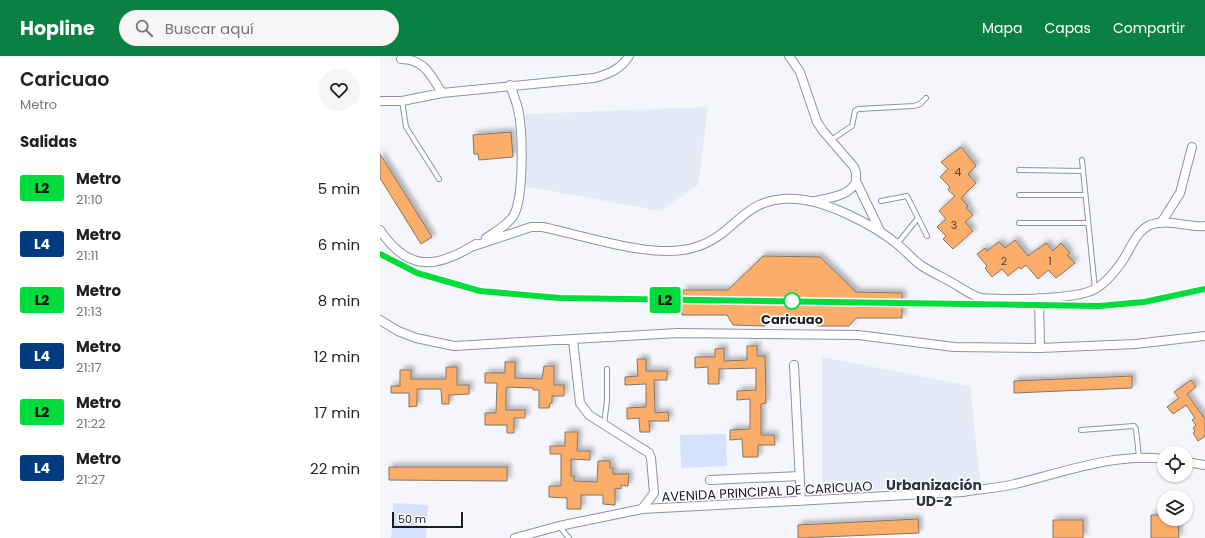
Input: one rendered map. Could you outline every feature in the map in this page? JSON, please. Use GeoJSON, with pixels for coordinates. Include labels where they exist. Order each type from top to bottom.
{"type":"FeatureCollection","features":[{"type":"Feature","properties":{"kind":"street"},"geometry":{"type":"LineString","coordinates":[[380,101],[402,101],[442,93],[510,85],[594,78],[607,75],[618,69],[629,56]]}},
{"type":"Feature","properties":{"kind":"street"},"geometry":{"type":"LineString","coordinates":[[789,56],[800,72],[818,122],[831,140],[854,166],[856,173],[856,181],[854,186],[847,191],[814,202]]}},
{"type":"Feature","properties":{"kind":"street"},"geometry":{"type":"LineString","coordinates":[[401,59],[412,59],[425,69],[442,93]]}},
{"type":"Feature","properties":{"kind":"street"},"geometry":{"type":"LineString","coordinates":[[472,247],[504,226],[513,216],[518,202],[521,130],[518,109],[510,85]]}},
{"type":"Feature","properties":{"kind":"street"},"geometry":{"type":"LineString","coordinates":[[1160,223],[1180,193],[1192,146]]}},
{"type":"Feature","properties":{"kind":"street"},"geometry":{"type":"LineString","coordinates":[[856,181],[880,232]]}},
{"type":"Feature","properties":{"kind":"street"},"geometry":{"type":"LineString","coordinates":[[380,230],[397,251],[409,259],[423,262],[445,260],[472,247],[531,227],[542,227],[644,249],[678,251],[695,248],[709,242],[748,210],[763,202],[784,199],[814,202],[840,211],[880,232],[897,244],[921,266],[979,298],[1039,298],[1085,294],[1095,290],[1115,271],[1131,249],[1140,233],[1151,224],[1160,223],[1196,227],[1205,226]]}},
{"type":"Feature","properties":{"kind":"street"},"geometry":{"type":"LineString","coordinates":[[1039,298],[1040,348]]}},
{"type":"Feature","properties":{"kind":"street"},"geometry":{"type":"LineString","coordinates":[[380,320],[398,331],[416,338],[454,346],[678,333],[858,334],[954,347],[1040,348],[1135,344],[1205,336]]}},
{"type":"Feature","properties":{"kind":"street"},"geometry":{"type":"LineString","coordinates":[[573,340],[580,403],[589,415],[649,453],[651,458],[654,493],[642,509]]}},
{"type":"Feature","properties":{"kind":"street"},"geometry":{"type":"LineString","coordinates":[[794,365],[801,501]]}},
{"type":"Feature","properties":{"kind":"street","name":"AVENIDA PRINCIPAL DE CARICUAO"},"geometry":{"type":"LineString","coordinates":[[515,538],[559,526],[642,509],[964,492],[1013,484],[1062,472],[1139,457],[1157,458]]}},
{"type":"Feature","properties":{"kind":"street"},"geometry":{"type":"LineString","coordinates":[[1193,463],[1205,465]]}},
{"type":"Feature","properties":{"kind":"street"},"geometry":{"type":"LineString","coordinates":[[710,480],[800,476]]}},
{"type":"Feature","properties":{"kind":"lane"},"geometry":{"type":"LineString","coordinates":[[831,140],[852,126],[855,111],[858,109],[914,106],[920,104],[926,98]]}},
{"type":"Feature","properties":{"kind":"lane"},"geometry":{"type":"LineString","coordinates":[[402,101],[406,128],[439,179]]}},
{"type":"Feature","properties":{"kind":"lane"},"geometry":{"type":"LineString","coordinates":[[1082,160],[1095,290]]}},
{"type":"Feature","properties":{"kind":"lane"},"geometry":{"type":"LineString","coordinates":[[1020,170],[1083,171]]}},
{"type":"Feature","properties":{"kind":"lane"},"geometry":{"type":"LineString","coordinates":[[1019,195],[1085,195]]}},
{"type":"Feature","properties":{"kind":"lane"},"geometry":{"type":"LineString","coordinates":[[881,201],[907,196],[927,236]]}},
{"type":"Feature","properties":{"kind":"lane"},"geometry":{"type":"LineString","coordinates":[[897,244],[918,218]]}},
{"type":"Feature","properties":{"kind":"lane"},"geometry":{"type":"LineString","coordinates":[[1019,223],[1088,223]]}},
{"type":"Feature","properties":{"kind":"lane"},"geometry":{"type":"LineString","coordinates":[[604,424],[608,401],[607,369]]}},
{"type":"Feature","properties":{"kind":"lane"},"geometry":{"type":"LineString","coordinates":[[1081,430],[1134,426],[1136,429],[1139,457]]}},
{"type":"Feature","properties":{"kind":"lane"},"geometry":{"type":"LineString","coordinates":[[559,526],[569,538]]}},
{"type":"Feature","properties":{"kind":"shaded area"},"geometry":{"type":"Polygon","coordinates":[[[708,107],[698,185],[661,211],[523,186],[525,114],[708,107]]]}},
{"type":"Feature","properties":{"kind":"shaded area"},"geometry":{"type":"Polygon","coordinates":[[[822,357],[970,386],[981,488],[822,490],[822,357]]]}},
{"type":"Feature","properties":{"kind":"shaded area"},"geometry":{"type":"Polygon","coordinates":[[[726,434],[727,466],[681,468],[680,435],[726,434]]]}},
{"type":"Feature","properties":{"kind":"shaded area"},"geometry":{"type":"Polygon","coordinates":[[[393,503],[428,505],[426,538],[391,538],[393,503]]]}},
{"type":"Feature","properties":{"kind":"building"},"geometry":{"type":"Polygon","coordinates":[[[511,132],[513,157],[479,160],[478,154],[474,154],[473,135],[511,132]]]}},
{"type":"Feature","properties":{"kind":"building"},"geometry":{"type":"Polygon","coordinates":[[[961,147],[976,166],[968,174],[976,183],[961,198],[968,206],[966,208],[973,215],[965,222],[973,231],[953,249],[943,239],[946,236],[937,227],[946,219],[939,211],[955,196],[948,190],[950,187],[940,177],[948,169],[941,162],[961,147]]]}},
{"type":"Feature","properties":{"kind":"building"},"geometry":{"type":"Polygon","coordinates":[[[380,154],[432,237],[421,244],[380,178],[380,154]]]}},
{"type":"Feature","properties":{"kind":"building"},"geometry":{"type":"Polygon","coordinates":[[[1015,240],[1028,256],[1046,243],[1053,251],[1061,243],[1070,253],[1067,255],[1075,263],[1056,278],[1048,270],[1038,279],[1026,265],[1021,269],[1019,267],[1008,276],[1002,269],[992,277],[985,268],[987,266],[977,254],[985,248],[987,251],[999,242],[1005,248],[1015,240]]]}},
{"type":"Feature","properties":{"kind":"building"},"geometry":{"type":"Polygon","coordinates":[[[763,256],[820,257],[856,292],[902,293],[902,318],[856,318],[849,326],[818,326],[814,321],[770,320],[765,326],[733,325],[727,315],[682,315],[683,290],[728,290],[763,256]]]}},
{"type":"Feature","properties":{"kind":"building"},"geometry":{"type":"Polygon","coordinates":[[[747,346],[757,346],[757,356],[765,356],[766,403],[761,404],[761,435],[774,435],[775,445],[758,445],[758,457],[743,457],[742,439],[730,440],[730,430],[750,429],[750,399],[737,400],[737,391],[756,390],[756,368],[719,369],[719,384],[708,384],[708,367],[695,368],[695,357],[715,357],[715,349],[724,348],[724,361],[747,360],[747,346]]]}},
{"type":"Feature","properties":{"kind":"building"},"geometry":{"type":"Polygon","coordinates":[[[637,359],[646,359],[646,371],[667,371],[667,380],[654,380],[655,413],[668,412],[669,421],[649,421],[650,432],[640,432],[639,418],[627,419],[627,408],[646,407],[646,384],[625,385],[625,377],[638,376],[637,359]]]}},
{"type":"Feature","properties":{"kind":"building"},"geometry":{"type":"Polygon","coordinates":[[[505,362],[515,362],[515,378],[542,379],[544,366],[554,366],[554,385],[564,385],[564,396],[552,396],[552,403],[550,403],[549,408],[539,408],[539,390],[533,390],[533,388],[506,387],[506,410],[525,410],[525,418],[514,418],[514,433],[507,433],[507,425],[485,425],[485,413],[496,413],[497,383],[485,383],[485,373],[505,373],[505,362]]]}},
{"type":"Feature","properties":{"kind":"building"},"geometry":{"type":"Polygon","coordinates":[[[446,367],[457,367],[457,385],[469,385],[469,394],[449,395],[449,404],[442,404],[441,389],[417,389],[417,406],[409,407],[409,393],[391,393],[391,386],[400,386],[400,370],[411,370],[411,379],[446,379],[446,367]]]}},
{"type":"Feature","properties":{"kind":"building"},"geometry":{"type":"Polygon","coordinates":[[[1132,376],[1132,388],[1014,393],[1014,381],[1132,376]]]}},
{"type":"Feature","properties":{"kind":"building"},"geometry":{"type":"Polygon","coordinates":[[[1191,380],[1196,387],[1187,394],[1205,419],[1205,436],[1198,441],[1193,433],[1195,431],[1193,428],[1196,425],[1192,420],[1195,418],[1186,405],[1173,414],[1167,407],[1179,398],[1174,392],[1191,380]]]}},
{"type":"Feature","properties":{"kind":"building"},"geometry":{"type":"Polygon","coordinates":[[[565,432],[578,432],[577,451],[590,451],[590,460],[571,459],[571,476],[574,476],[574,481],[597,482],[598,461],[610,461],[610,468],[613,468],[613,474],[629,474],[628,486],[621,485],[621,489],[615,488],[615,505],[603,504],[603,495],[581,495],[581,509],[567,509],[567,498],[549,497],[549,486],[561,486],[561,454],[550,454],[550,446],[565,446],[565,432]]]}},
{"type":"Feature","properties":{"kind":"building"},"geometry":{"type":"Polygon","coordinates":[[[389,467],[507,467],[507,481],[389,480],[389,467]]]}},
{"type":"Feature","properties":{"kind":"building"},"geometry":{"type":"Polygon","coordinates":[[[1151,515],[1157,515],[1157,526],[1178,526],[1179,538],[1151,538],[1151,515]]]}},
{"type":"Feature","properties":{"kind":"building"},"geometry":{"type":"Polygon","coordinates":[[[918,519],[919,533],[798,538],[798,525],[918,519]]]}},
{"type":"Feature","properties":{"kind":"building"},"geometry":{"type":"Polygon","coordinates":[[[1053,520],[1083,520],[1083,538],[1053,538],[1053,520]]]}},
{"type":"Feature","properties":{"kind":"railway"},"geometry":{"type":"LineString","coordinates":[[380,254],[429,277],[455,285],[501,294],[560,298],[1099,306],[1144,302],[1205,289]]}},
{"type":"Feature","properties":{"kind":"metro line","name":"L2"},"geometry":{"type":"LineString","coordinates":[[380,254],[417,273],[480,291],[560,298],[1099,306],[1144,302],[1205,289]]}},
{"type":"Feature","properties":{"kind":"place","name":"Caricuao"},"geometry":{"type":"Point","coordinates":[792,301]}},
{"type":"Feature","properties":{"kind":"district","name":"Urbanización UD-2"},"geometry":{"type":"Point","coordinates":[934,494]}}]}
